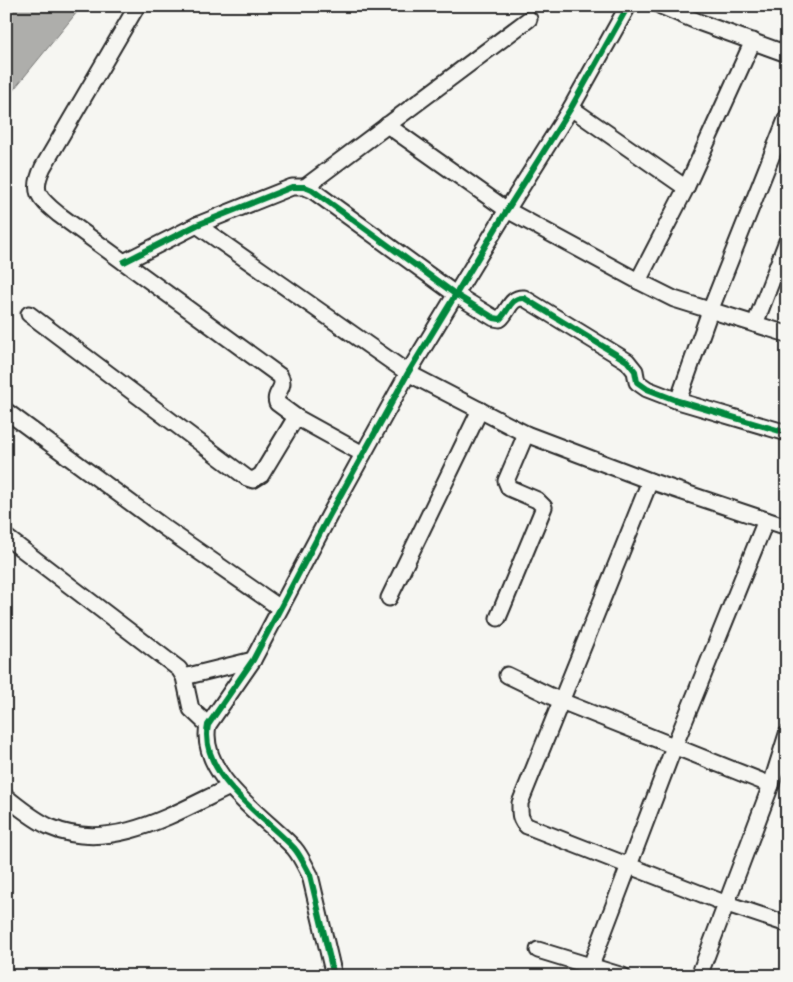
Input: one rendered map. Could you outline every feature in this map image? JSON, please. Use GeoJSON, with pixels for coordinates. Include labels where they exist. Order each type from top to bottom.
{"type":"FeatureCollection","features":[{"type":"Feature","properties":{"kind":"street"},"geometry":{"type":"LineString","coordinates":[[137,6],[43,167],[36,189],[41,199],[58,214],[280,376],[283,386],[275,400],[277,404],[296,417],[363,454]]}},
{"type":"Feature","properties":{"kind":"street"},"geometry":{"type":"LineString","coordinates":[[334,976],[310,875],[303,861],[295,849],[230,787],[207,745],[208,725],[253,660],[408,373],[571,108],[628,6]]}},
{"type":"Feature","properties":{"kind":"street"},"geometry":{"type":"LineString","coordinates":[[661,6],[701,23],[787,54]]}},
{"type":"Feature","properties":{"kind":"street"},"geometry":{"type":"LineString","coordinates":[[305,187],[529,19]]}},
{"type":"Feature","properties":{"kind":"street"},"geometry":{"type":"LineString","coordinates":[[638,281],[686,188],[753,41]]}},
{"type":"Feature","properties":{"kind":"street"},"geometry":{"type":"LineString","coordinates":[[571,108],[686,188]]}},
{"type":"Feature","properties":{"kind":"street"},"geometry":{"type":"LineString","coordinates":[[678,401],[710,311],[787,117]]}},
{"type":"Feature","properties":{"kind":"street"},"geometry":{"type":"LineString","coordinates":[[387,125],[507,210],[638,281],[674,299],[787,334]]}},
{"type":"Feature","properties":{"kind":"street"},"geometry":{"type":"LineString","coordinates":[[124,262],[197,224],[292,187],[305,187],[312,190],[455,294],[494,318],[500,319],[512,302],[518,298],[524,298],[626,361],[635,371],[637,382],[642,386],[678,401],[787,432]]}},
{"type":"Feature","properties":{"kind":"street"},"geometry":{"type":"LineString","coordinates":[[197,224],[408,373],[526,434],[650,481],[787,527]]}},
{"type":"Feature","properties":{"kind":"street"},"geometry":{"type":"LineString","coordinates":[[755,324],[787,241]]}},
{"type":"Feature","properties":{"kind":"street"},"geometry":{"type":"LineString","coordinates":[[29,314],[247,478],[254,480],[261,475],[296,417]]}},
{"type":"Feature","properties":{"kind":"street"},"geometry":{"type":"LineString","coordinates":[[389,598],[480,410]]}},
{"type":"Feature","properties":{"kind":"street"},"geometry":{"type":"LineString","coordinates":[[6,411],[165,528],[280,608]]}},
{"type":"Feature","properties":{"kind":"street"},"geometry":{"type":"LineString","coordinates":[[498,618],[544,507],[537,500],[509,488],[506,481],[526,434]]}},
{"type":"Feature","properties":{"kind":"street"},"geometry":{"type":"LineString","coordinates":[[650,481],[520,803],[522,822],[527,826],[727,904],[787,924]]}},
{"type":"Feature","properties":{"kind":"street"},"geometry":{"type":"LineString","coordinates":[[589,970],[674,746],[766,520]]}},
{"type":"Feature","properties":{"kind":"street"},"geometry":{"type":"LineString","coordinates":[[6,537],[170,660],[184,677],[191,709],[208,725]]}},
{"type":"Feature","properties":{"kind":"street"},"geometry":{"type":"LineString","coordinates":[[184,677],[253,660]]}},
{"type":"Feature","properties":{"kind":"street"},"geometry":{"type":"LineString","coordinates":[[507,675],[561,701],[771,785]]}},
{"type":"Feature","properties":{"kind":"street"},"geometry":{"type":"LineString","coordinates":[[699,976],[771,785],[787,734]]}},
{"type":"Feature","properties":{"kind":"street"},"geometry":{"type":"LineString","coordinates":[[6,797],[32,817],[51,828],[78,835],[102,836],[123,833],[150,824],[230,787]]}},
{"type":"Feature","properties":{"kind":"street"},"geometry":{"type":"LineString","coordinates":[[538,950],[589,970],[623,976]]}},
{"type":"Feature","properties":{"kind":"shaded area"},"geometry":{"type":"Polygon","coordinates":[[[6,6],[82,6],[6,99],[6,6]]]}},
{"type":"Feature","properties":{"kind":"cycle path"},"geometry":{"type":"LineString","coordinates":[[334,976],[310,875],[294,848],[251,809],[223,778],[213,761],[208,743],[208,725],[253,660],[329,516],[408,373],[571,108],[628,6]]}},
{"type":"Feature","properties":{"kind":"cycle path"},"geometry":{"type":"LineString","coordinates":[[124,262],[197,225],[292,187],[305,187],[312,190],[455,294],[494,318],[500,319],[513,302],[519,298],[524,298],[627,361],[635,371],[637,382],[647,389],[678,401],[787,433]]}}]}
